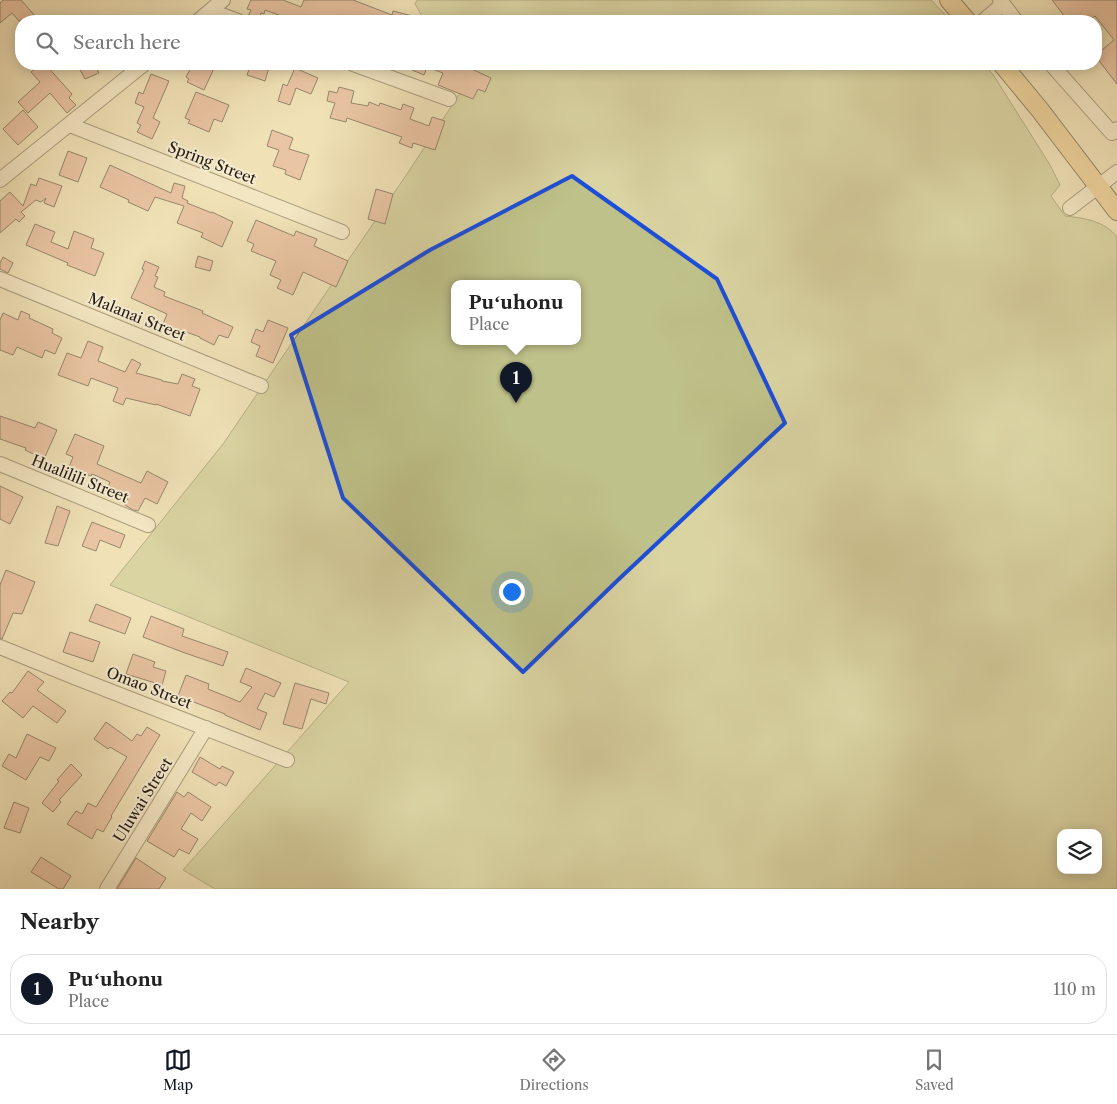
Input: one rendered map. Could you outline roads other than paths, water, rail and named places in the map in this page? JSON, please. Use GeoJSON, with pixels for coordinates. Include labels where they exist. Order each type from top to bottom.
{"type":"FeatureCollection","features":[{"type":"Feature","properties":{"kind":"main road"},"geometry":{"type":"LineString","coordinates":[[950,0],[962,15]]}},
{"type":"Feature","properties":{"kind":"main road"},"geometry":{"type":"LineString","coordinates":[[1007,70],[1117,211]]}},
{"type":"Feature","properties":{"kind":"street"},"geometry":{"type":"LineString","coordinates":[[206,15],[224,0]]}},
{"type":"Feature","properties":{"kind":"street"},"geometry":{"type":"LineString","coordinates":[[989,15],[1001,2],[1011,15]]}},
{"type":"Feature","properties":{"kind":"street"},"geometry":{"type":"LineString","coordinates":[[211,11],[222,15]]}},
{"type":"Feature","properties":{"kind":"street"},"geometry":{"type":"LineString","coordinates":[[0,180],[137,70]]}},
{"type":"Feature","properties":{"kind":"street"},"geometry":{"type":"LineString","coordinates":[[370,70],[450,99]]}},
{"type":"Feature","properties":{"kind":"street"},"geometry":{"type":"LineString","coordinates":[[1056,70],[1112,133],[1117,129]]}},
{"type":"Feature","properties":{"kind":"street","name":"Spring Street"},"geometry":{"type":"LineString","coordinates":[[70,125],[342,232]]}},
{"type":"Feature","properties":{"kind":"street"},"geometry":{"type":"LineString","coordinates":[[1070,208],[1117,172]]}},
{"type":"Feature","properties":{"kind":"street","name":"Malanai Street"},"geometry":{"type":"LineString","coordinates":[[0,279],[261,386]]}},
{"type":"Feature","properties":{"kind":"street","name":"Hualilili Street"},"geometry":{"type":"LineString","coordinates":[[0,464],[148,525]]}},
{"type":"Feature","properties":{"kind":"street","name":"Omao Street"},"geometry":{"type":"LineString","coordinates":[[0,647],[287,760]]}},
{"type":"Feature","properties":{"kind":"street","name":"Uluwai Street"},"geometry":{"type":"LineString","coordinates":[[107,889],[206,728]]}},
{"type":"Feature","properties":{"kind":"place","name":"Puʻuhonu"},"geometry":{"type":"Point","coordinates":[516,403]}}]}
